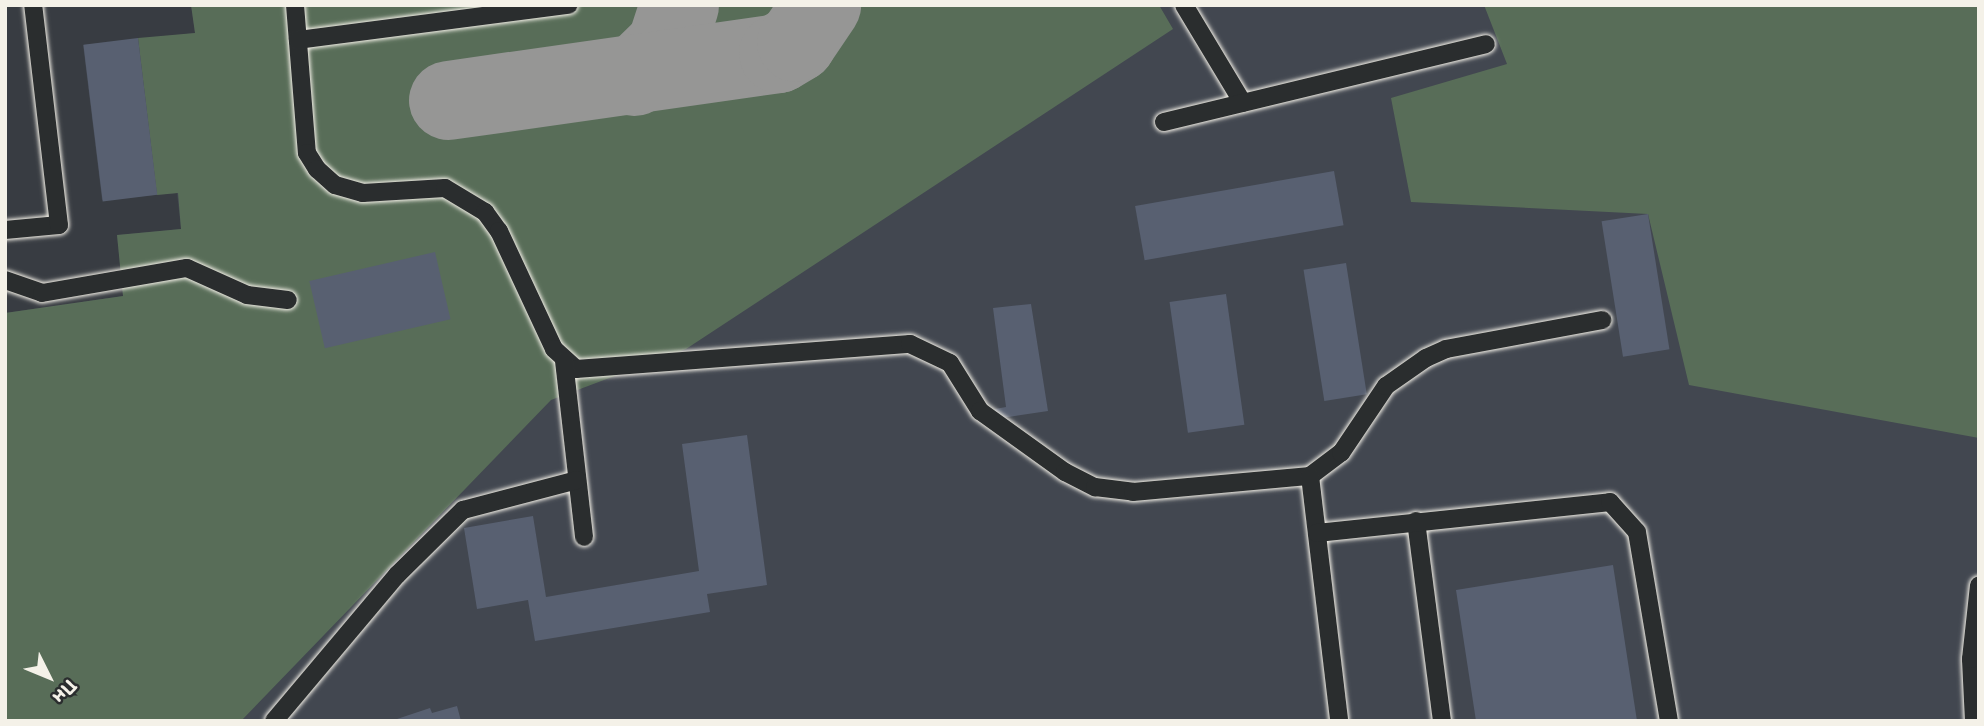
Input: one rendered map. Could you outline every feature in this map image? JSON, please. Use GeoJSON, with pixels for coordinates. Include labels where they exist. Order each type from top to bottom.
{"type":"FeatureCollection","features":[{"type":"Feature","properties":{"kind":"lane"},"geometry":{"type":"LineString","coordinates":[[5,230],[60,225],[33,5]]}},
{"type":"Feature","properties":{"kind":"lane"},"geometry":{"type":"LineString","coordinates":[[295,5],[307,153],[317,169],[335,185],[363,193],[445,188],[485,212],[499,231],[540,322],[564,361],[576,369],[601,371],[910,344],[950,363],[990,421],[1095,487],[1133,492],[1310,476],[1341,453],[1386,386],[1426,358],[1446,349],[1602,320]]}},
{"type":"Feature","properties":{"kind":"lane"},"geometry":{"type":"LineString","coordinates":[[298,40],[569,5]]}},
{"type":"Feature","properties":{"kind":"lane"},"geometry":{"type":"LineString","coordinates":[[1184,5],[1243,103]]}},
{"type":"Feature","properties":{"kind":"lane"},"geometry":{"type":"LineString","coordinates":[[1164,122],[1486,44]]}},
{"type":"Feature","properties":{"kind":"lane"},"geometry":{"type":"LineString","coordinates":[[5,281],[42,293],[187,268],[247,295],[288,300]]}},
{"type":"Feature","properties":{"kind":"lane"},"geometry":{"type":"LineString","coordinates":[[564,361],[584,537]]}},
{"type":"Feature","properties":{"kind":"lane"},"geometry":{"type":"LineString","coordinates":[[1310,476],[1339,720],[1331,721]]}},
{"type":"Feature","properties":{"kind":"lane"},"geometry":{"type":"LineString","coordinates":[[274,721],[372,603],[463,510],[577,480]]}},
{"type":"Feature","properties":{"kind":"lane"},"geometry":{"type":"LineString","coordinates":[[1317,533],[1596,500],[1620,509],[1637,532],[1669,721]]}},
{"type":"Feature","properties":{"kind":"lane"},"geometry":{"type":"LineString","coordinates":[[1416,522],[1442,721]]}},
{"type":"Feature","properties":{"kind":"lane"},"geometry":{"type":"LineString","coordinates":[[1974,721],[1970,659],[1979,585]]}},
{"type":"Feature","properties":{"kind":"shaded area"},"geometry":{"type":"Polygon","coordinates":[[[191,5],[1979,5],[1979,721],[5,721],[5,313],[123,296],[117,235],[181,229],[177,193],[102,200],[83,45],[195,33],[191,5]]]}},
{"type":"Feature","properties":{"kind":"green space"},"geometry":{"type":"Polygon","coordinates":[[[191,5],[1159,5],[1173,29],[686,349],[551,400],[241,721],[5,721],[5,313],[123,296],[117,235],[181,229],[178,193],[157,195],[138,38],[195,33],[191,5]]]}},
{"type":"Feature","properties":{"kind":"green space"},"geometry":{"type":"Polygon","coordinates":[[[1484,5],[1979,5],[1979,438],[1689,385],[1648,214],[1411,202],[1391,98],[1507,64],[1484,5]]]}},
{"type":"Feature","properties":{"kind":"building"},"geometry":{"type":"Polygon","coordinates":[[[138,38],[157,195],[103,202],[83,45],[138,38]]]}},
{"type":"Feature","properties":{"kind":"building"},"geometry":{"type":"Polygon","coordinates":[[[1334,171],[1344,225],[1145,260],[1135,206],[1334,171]]]}},
{"type":"Feature","properties":{"kind":"building"},"geometry":{"type":"Polygon","coordinates":[[[1648,214],[1669,349],[1623,357],[1602,221],[1648,214]]]}},
{"type":"Feature","properties":{"kind":"building"},"geometry":{"type":"Polygon","coordinates":[[[435,252],[451,319],[325,348],[309,281],[435,252]]]}},
{"type":"Feature","properties":{"kind":"building"},"geometry":{"type":"Polygon","coordinates":[[[1346,263],[1367,394],[1324,401],[1304,270],[1346,263]]]}},
{"type":"Feature","properties":{"kind":"building"},"geometry":{"type":"Polygon","coordinates":[[[1226,294],[1244,425],[1188,433],[1170,302],[1226,294]]]}},
{"type":"Feature","properties":{"kind":"building"},"geometry":{"type":"Polygon","coordinates":[[[1031,304],[1048,411],[995,419],[995,409],[1006,407],[993,308],[1031,304]]]}},
{"type":"Feature","properties":{"kind":"building"},"geometry":{"type":"Polygon","coordinates":[[[747,435],[767,585],[707,594],[710,612],[535,641],[528,600],[477,609],[464,528],[533,516],[546,597],[699,571],[682,444],[747,435]]]}},
{"type":"Feature","properties":{"kind":"building"},"geometry":{"type":"Polygon","coordinates":[[[1613,565],[1637,721],[1476,721],[1456,590],[1613,565]]]}},
{"type":"Feature","properties":{"kind":"building"},"geometry":{"type":"Polygon","coordinates":[[[457,706],[461,721],[391,721],[430,708],[432,713],[457,706]]]}},
{"type":"Feature","properties":{"kind":"taxiway"},"geometry":{"type":"LineString","coordinates":[[634,76],[666,45],[679,5]]}},
{"type":"Feature","properties":{"kind":"taxiway"},"geometry":{"type":"LineString","coordinates":[[448,100],[778,53],[796,42],[821,5]]}}]}
